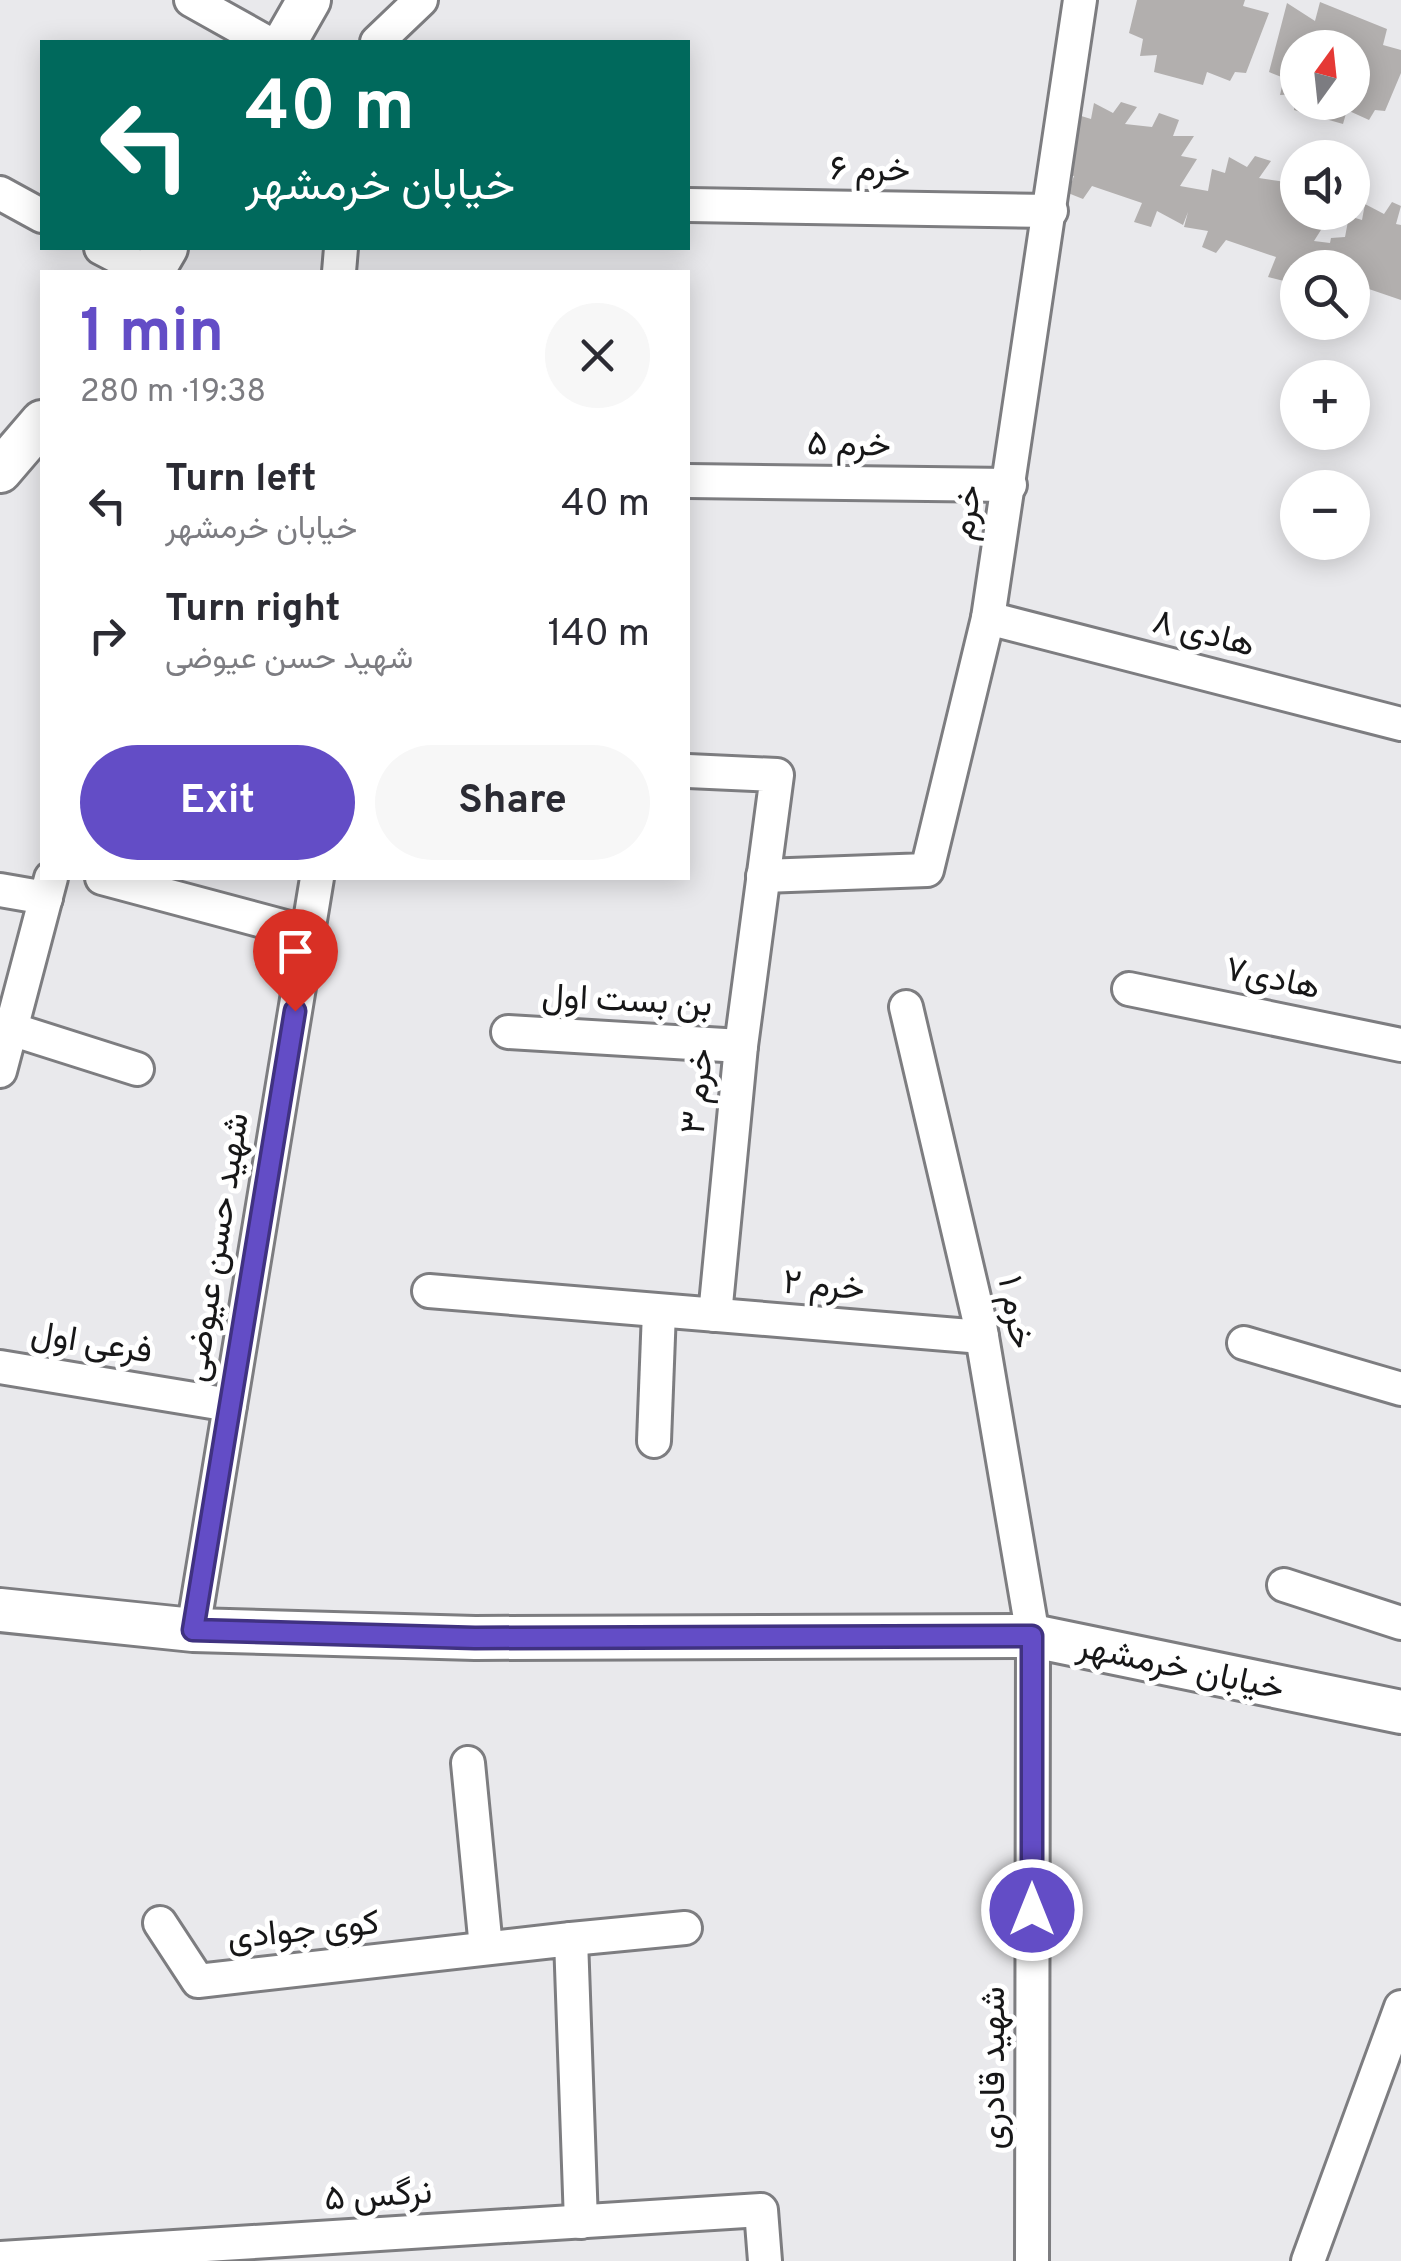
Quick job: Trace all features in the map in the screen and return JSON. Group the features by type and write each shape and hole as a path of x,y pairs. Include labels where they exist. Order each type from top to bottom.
{"street":[{"path":"191,0 292,30"},
{"path":"379,40 421,0"},
{"name":"خرم","path":"763,876 927,870 988,618 1080,0"},
{"path":"0,194 40,215"},
{"name":"خرم ۶","path":"690,205 1051,210"},
{"path":"105,250 146,270"},
{"path":"0,471 40,424"},
{"name":"خرم ۵","path":"690,481 1010,486"},
{"name":"هادی ۸","path":"988,618 1401,724"},
{"name":"خرم ۳","path":"690,771 776,775 740,1046 715,1315"},
{"path":"110,880 308,932"},
{"name":"شهید حسن عیوضی","path":"193,1630 317,880"},
{"path":"0,890 48,888 4,1049 138,1069"},
{"name":"هادی۷","path":"1129,989 1401,1044"},
{"name":"خرم ۱","path":"906,1006 982,1337 1032,1636"},
{"name":"بن بست اول","path":"508,1032 740,1046"},
{"name":"خرم ۲","path":"429,1290 982,1337"},
{"path":"654,1441 659,1311"},
{"path":"1244,1343 1401,1389"},
{"name":"فرعی اول","path":"0,1367 230,1404"},
{"path":"1284,1584 1401,1623"},
{"name":"خیابان خرمشهر","path":"0,1610 193,1630 475,1638 1032,1636 1401,1712"},
{"name":"شهید قادری","path":"1032,1636 1032,2261"},
{"path":"468,1762 486,1948"},
{"name":"کوی جوادی","path":"160,1923 198,1981 685,1928"},
{"path":"571,1939 581,2222"},
{"path":"1308,2261 1401,2007"},
{"name":"نرگس ۵","path":"0,2258 377,2248 581,2222 761,2210 765,2261"}],"building":[{"path":"1137,0 1245,0 1243,6 1269,13 1246,73 1235,72 1230,81 1207,72 1203,85 1154,72 1157,55 1140,56 1143,39 1129,33"},
{"path":"1320,2 1387,29 1383,45 1401,50 1401,73 1385,111 1375,110 1370,118 1370,30 1280,30 1280,76 1269,72 1287,3 1315,21"},
{"path":"1121,102 1137,107 1125,124 1152,127 1159,113 1179,120 1173,136 1194,136 1181,156 1197,159 1180,186 1208,191 1212,169 1225,173 1229,157 1247,167 1255,156 1271,161 1259,178 1280,181 1280,230 1321,230 1314,241 1330,243 1331,238 1345,237 1346,230 1370,230 1370,207 1384,214 1392,202 1401,206 1396,224 1401,225 1401,300 1370,289 1370,250 1280,250 1280,280 1268,277 1276,257 1226,240 1216,253 1202,247 1208,231 1184,227 1188,212 1183,225 1157,211 1151,227 1134,222 1142,203 1092,186 1083,199 1068,193 1074,176 1050,173 1078,115 1091,119 1094,103 1113,113"}],"route":[{"path":"295,1011 193,1630 475,1638 1032,1636 1032,1910"}]}
